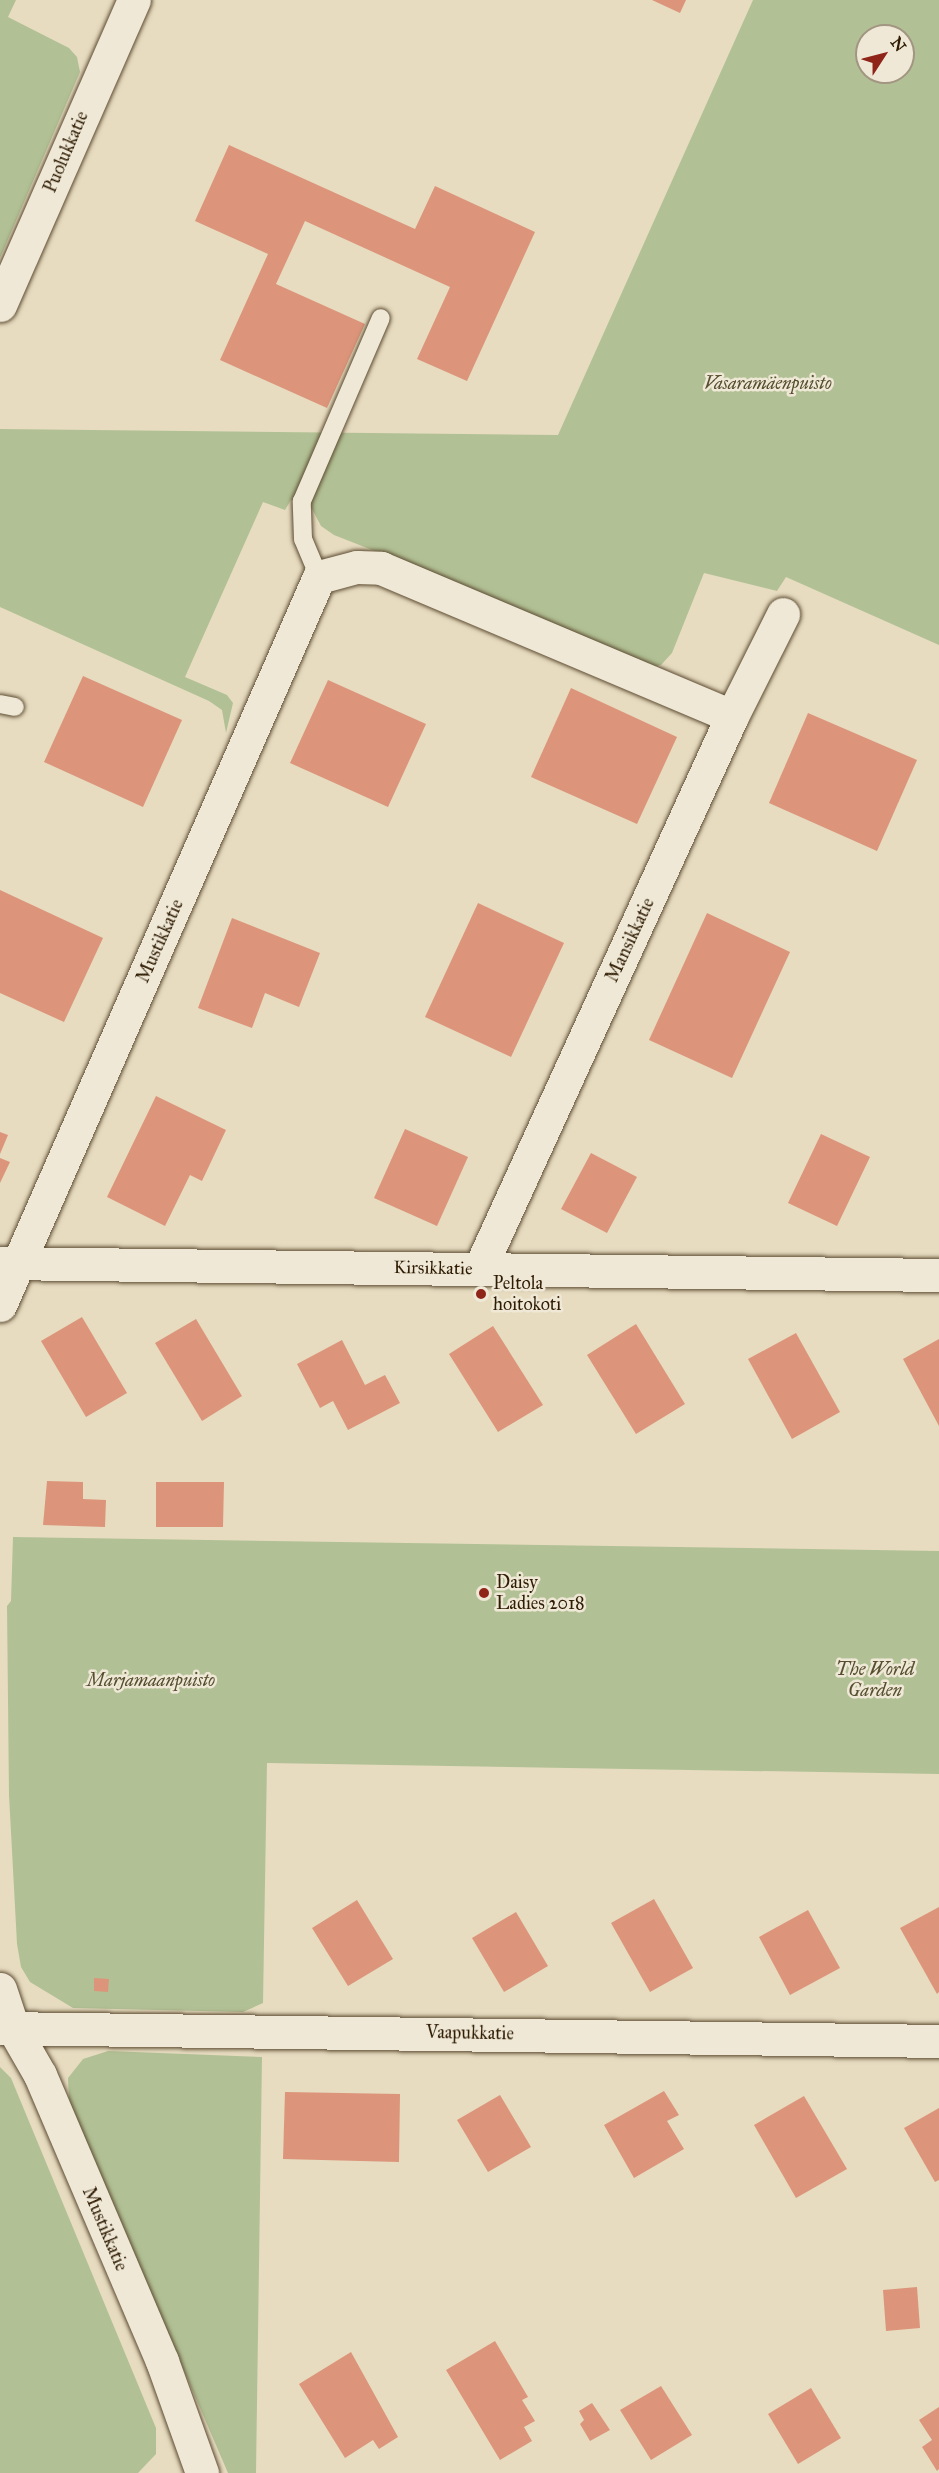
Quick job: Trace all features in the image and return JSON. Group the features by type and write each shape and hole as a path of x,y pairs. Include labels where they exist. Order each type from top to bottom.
{"street":[{"name":"Puolukkatie","path":"0,305 134,0"},
{"path":"319,577 357,567 381,568 732,716"},
{"name":"Mustikkatie","path":"0,1305 8,1263 57,1181 319,577"},
{"name":"Mansikkatie","path":"480,1268 732,716 783,615"},
{"name":"Kirsikkatie","path":"8,1263 939,1275"},
{"name":"Mustikkatie","path":"0,1989 7,2028 40,2075 157,2350 202,2473"},
{"name":"Vaapukkatie","path":"7,2028 939,2041"}],"lane":[{"path":"319,577 303,539 302,501 381,318"}],"green space":[{"path":"0,0 16,0 8,17 69,48 77,57 80,72 0,258"},
{"name":"Vasaramäenpuisto","path":"753,0 939,0 939,645 786,577 777,591 704,573 672,653 661,665 652,667 479,592 334,535 321,526 312,509 291,500 285,510 263,502 185,677 227,695 233,703 226,733 222,710 209,701 0,607 0,429 558,435"},
{"name":"Marjamaanpuisto","path":"13,1537 939,1551 939,1774 267,1763 263,2003 243,2012 73,2008 30,1982 21,1967 17,1944 9,1795 7,1606 11,1601"},
{"path":"108,2051 262,2057 256,2473 228,2473 69,2103 68,2078 83,2059"},
{"path":"0,2067 11,2078 156,2428 156,2454 138,2473 0,2473"}],"building":[{"path":"652,0 686,0 680,13"},
{"path":"229,145 415,229 435,186 535,232 467,381 417,359 450,287 305,221 276,284 365,324 327,408 220,360 268,254 195,221"},
{"path":"83,676 182,720 143,807 44,762"},
{"path":"328,680 426,724 388,807 290,763"},
{"path":"571,688 677,737 637,824 531,777"},
{"path":"808,713 917,760 877,851 769,803"},
{"path":"0,890 103,938 64,1022 0,993"},
{"path":"478,903 564,943 511,1057 425,1017"},
{"path":"707,913 790,952 732,1078 649,1040"},
{"path":"232,918 320,953 299,1007 265,993 252,1028 198,1008"},
{"path":"156,1096 226,1130 202,1181 190,1175 165,1226 107,1197"},
{"path":"405,1129 468,1157 437,1226 374,1198"},
{"path":"0,1132 8,1135 0,1154"},
{"path":"821,1134 870,1157 837,1226 788,1203"},
{"path":"591,1153 637,1177 607,1233 561,1209"},
{"path":"0,1158 10,1162 0,1183"},
{"path":"82,1317 127,1393 86,1417 41,1341"},
{"path":"196,1319 242,1396 202,1421 155,1343"},
{"path":"636,1324 685,1404 636,1434 587,1355"},
{"path":"493,1326 543,1405 498,1432 449,1354"},
{"path":"796,1333 840,1412 792,1439 748,1359"},
{"path":"939,1339 939,1426 903,1359"},
{"path":"342,1340 365,1385 385,1375 400,1403 348,1430 333,1401 320,1408 297,1364"},
{"path":"47,1481 83,1482 83,1499 106,1500 105,1527 43,1525"},
{"path":"156,1482 224,1482 223,1527 156,1527"},
{"path":"654,1899 693,1968 650,1992 611,1923"},
{"path":"357,1900 393,1959 348,1986 312,1928"},
{"path":"939,1907 939,1992 937,1994 900,1928"},
{"path":"808,1910 840,1968 790,1995 759,1937"},
{"path":"516,1912 548,1966 504,1992 472,1938"},
{"path":"94,1978 109,1979 108,1992 94,1991"},
{"path":"664,2091 679,2115 667,2121 684,2149 634,2178 604,2125"},
{"path":"285,2092 400,2094 399,2162 283,2159"},
{"path":"500,2095 531,2147 488,2172 457,2120"},
{"path":"804,2096 847,2169 796,2198 754,2125"},
{"path":"939,2108 939,2180 935,2182 904,2128"},
{"path":"917,2287 920,2328 886,2331 883,2290"},
{"path":"495,2341 528,2397 522,2400 535,2421 524,2427 532,2441 500,2460 446,2370"},
{"path":"351,2352 398,2437 379,2449 373,2440 345,2458 299,2384"},
{"path":"661,2386 692,2435 651,2460 620,2410"},
{"path":"811,2388 841,2438 798,2464 768,2414"},
{"path":"592,2403 610,2430 590,2441 580,2424 584,2420 579,2411"},
{"path":"939,2407 939,2469 937,2471 922,2447 932,2440 919,2420"}],"place":[{"name":"Peltola hoitokoti","path":"481,1294"},
{"name":"Daisy Ladies 2018","path":"484,1593"}],"park label":[{"name":"The World Garden","path":"875,1680"}]}
